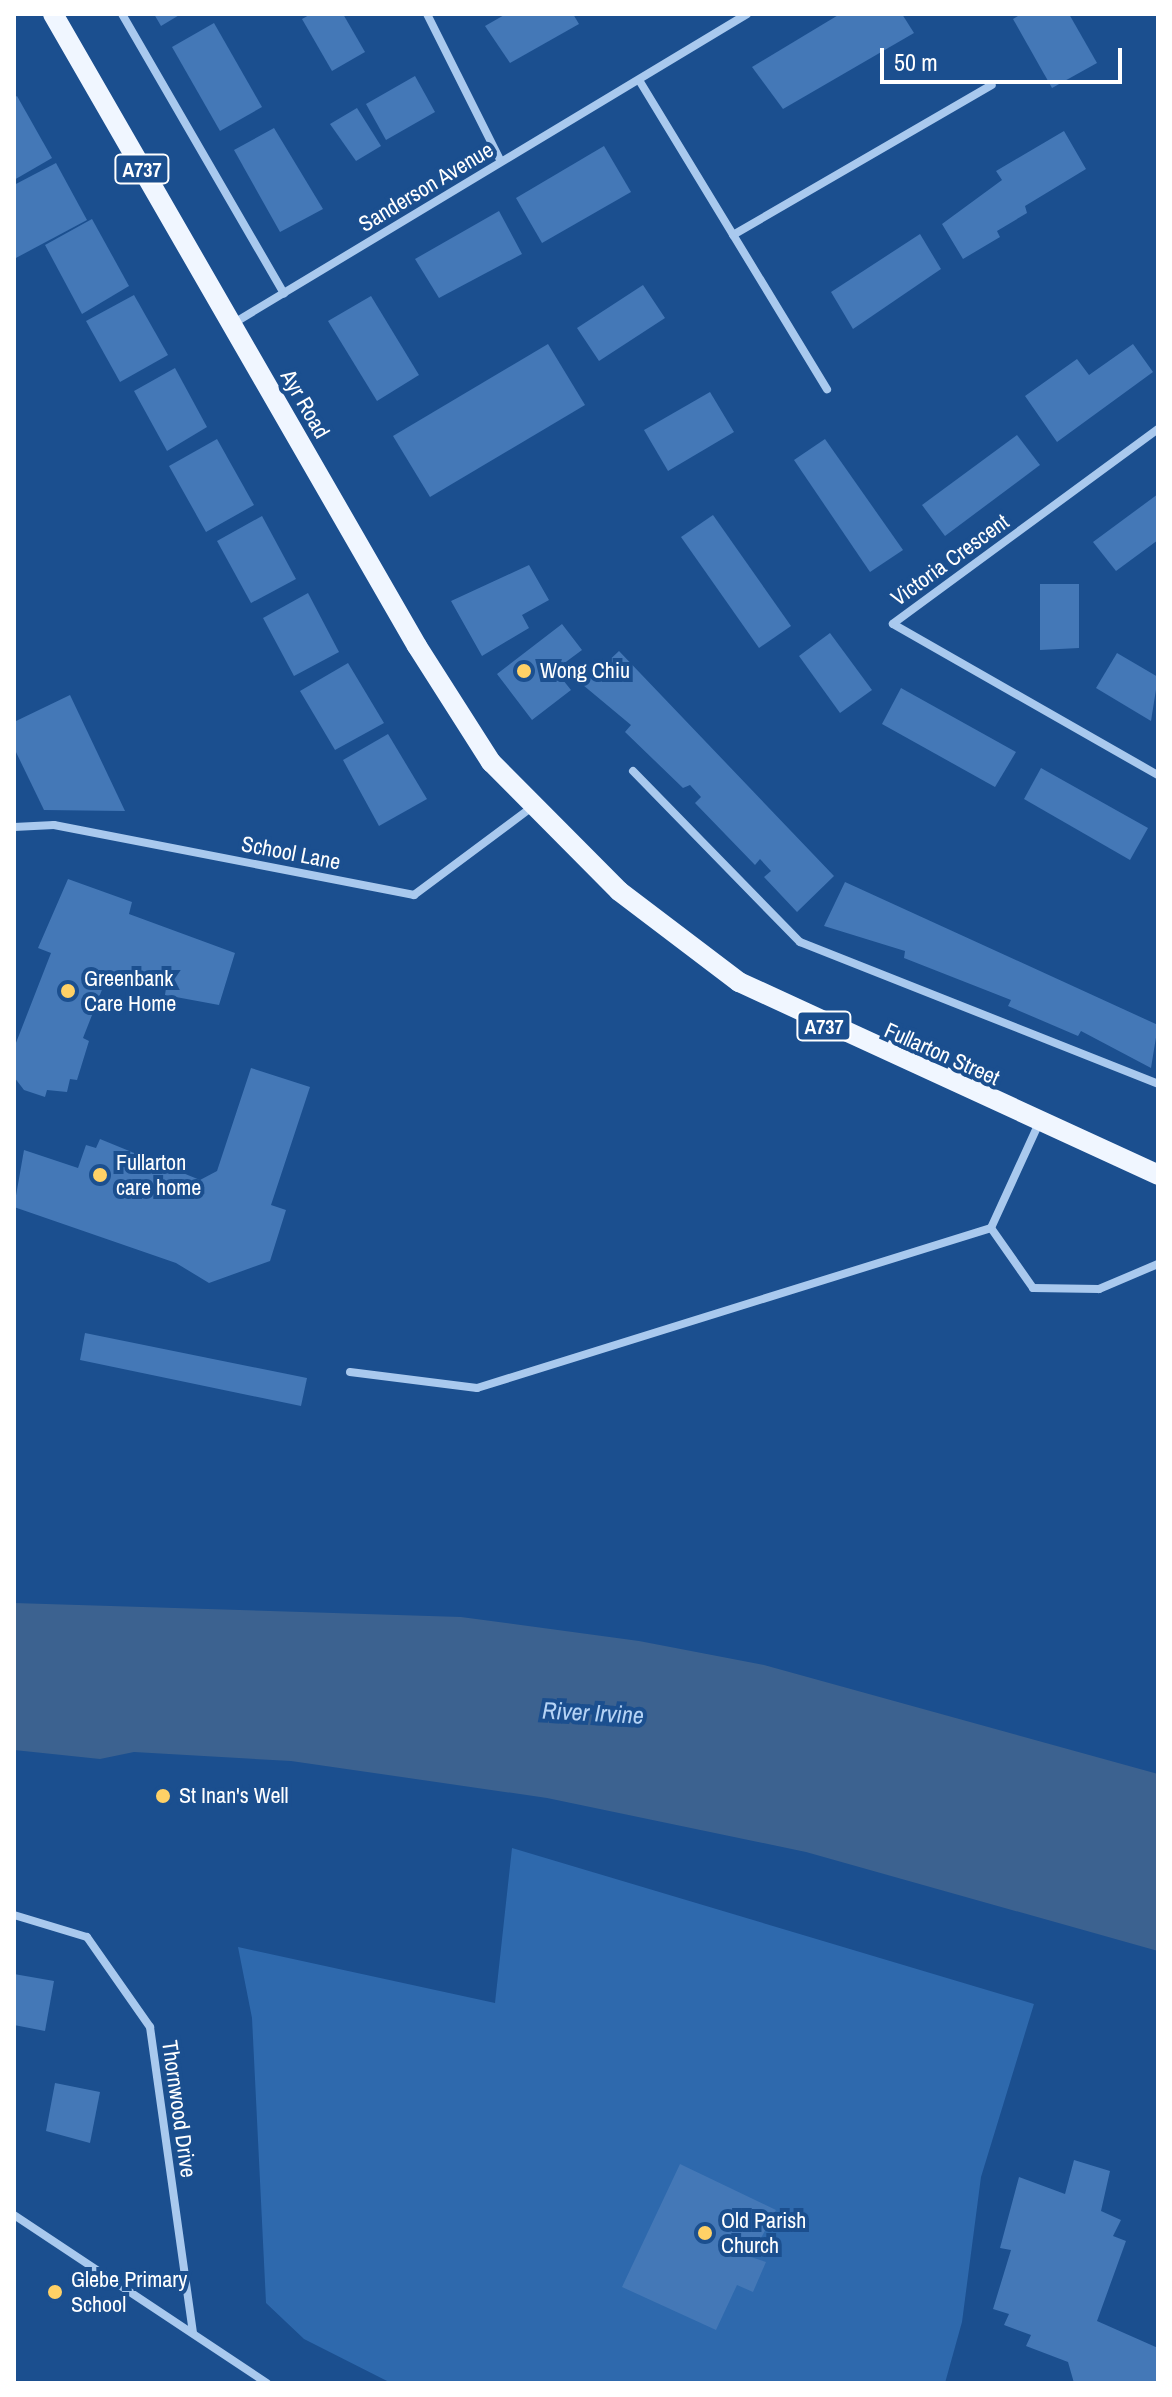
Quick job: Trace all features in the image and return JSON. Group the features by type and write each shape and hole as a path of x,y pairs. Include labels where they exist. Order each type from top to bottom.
{"main road":[{"name":"Ayr Road","path":"53,14 425,660 491,762 534,805"},
{"name":"Fullarton Street","path":"534,805 619,891 739,982 1158,1175"}],"street":[{"path":"122,14 284,293"},
{"path":"427,14 501,162"},
{"name":"Sanderson Avenue","path":"232,325 747,14"},
{"path":"639,80 827,389"},
{"path":"733,235 992,85"},
{"name":"Victoria Crescent","path":"1158,429 893,624 1158,775"},
{"path":"633,771 800,942 1158,1084"},
{"name":"School Lane","path":"14,827 54,825 414,895 534,805"},
{"path":"350,1372 477,1388 991,1228 1039,1122"},
{"path":"991,1228 1033,1288 1099,1289 1158,1264"},
{"name":"Thornwood Drive","path":"14,1915 87,1937 150,2027 193,2332"},
{"path":"14,2215 267,2383"}],"shaded area":[{"path":"512,1848 1034,2004 981,2177 962,2322 945,2383 391,2383 304,2339 266,2303 252,2018 238,1947 495,2003"}],"water":[{"name":"River Irvine","path":"14,1603 461,1617 639,1641 764,1665 1158,1774 1158,1951 806,1852 547,1798 291,1761 134,1752 100,1759 14,1750"}],"building":[{"path":"154,14 181,14 161,26"},
{"path":"311,14 343,14 365,52 332,71 302,19"},
{"path":"506,14 573,14 579,24 510,63 485,26"},
{"path":"840,14 902,14 914,33 783,109 752,67"},
{"path":"1021,14 1069,14 1097,63 1052,88 1013,19"},
{"path":"214,23 262,107 220,131 172,47"},
{"path":"415,76 435,112 386,140 366,104"},
{"path":"17,96 52,158 14,180 14,98"},
{"path":"357,108 381,146 356,161 330,124"},
{"path":"274,128 323,209 280,232 234,150"},
{"path":"1064,131 1086,169 1025,206 1027,213 997,231 1000,237 963,259 942,224 1002,180 996,171"},
{"path":"604,146 631,192 542,243 516,198"},
{"path":"56,163 87,220 14,259 14,185"},
{"path":"499,211 522,254 439,298 415,259"},
{"path":"92,219 129,286 82,314 45,245"},
{"path":"920,234 941,269 853,329 831,292"},
{"path":"643,285 665,318 599,361 577,328"},
{"path":"134,295 168,355 120,382 86,321"},
{"path":"371,296 419,375 377,401 328,321"},
{"path":"548,344 585,405 430,497 393,436"},
{"path":"1133,344 1153,372 1057,442 1025,396 1077,359 1089,375"},
{"path":"175,368 207,427 167,451 134,391"},
{"path":"710,392 734,432 668,471 644,430"},
{"path":"1017,435 1040,465 945,536 922,505"},
{"path":"217,439 254,505 206,532 169,466"},
{"path":"825,439 903,550 870,572 794,460"},
{"path":"1158,494 1158,540 1116,571 1093,542"},
{"path":"713,515 791,626 759,648 681,537"},
{"path":"262,516 296,579 251,603 217,541"},
{"path":"529,565 549,600 522,615 529,628 482,656 451,601"},
{"path":"1040,584 1079,584 1079,648 1040,650"},
{"path":"308,593 339,652 294,676 263,618"},
{"path":"562,624 582,650 555,670 571,690 532,720 497,674"},
{"path":"830,633 872,690 840,713 799,656"},
{"path":"619,651 834,876 797,912 764,877 771,871 760,859 755,865 695,803 701,797 690,785 683,788 625,732 631,725 583,685"},
{"path":"1117,653 1158,677 1151,721 1096,688"},
{"path":"348,663 384,723 335,750 300,691"},
{"path":"901,688 1016,752 995,787 882,724"},
{"path":"70,695 125,811 44,810 14,748 14,722"},
{"path":"388,734 427,799 379,826 343,760"},
{"path":"1041,768 1148,828 1130,860 1024,799"},
{"name":"Greenbank Care Home","path":"68,879 132,902 129,914 235,953 219,1005 165,995 166,988 122,973 105,982 83,1038 89,1041 77,1080 70,1079 67,1092 47,1090 45,1097 24,1090 14,1077 14,1048 51,953 38,948"},
{"path":"845,882 1158,1025 1151,1068 1081,1031 1078,1036 1008,1006 1011,1000 904,958 905,951 824,926"},
{"name":"Fullarton care home","path":"251,1068 310,1087 271,1205 286,1210 270,1261 209,1283 176,1263 14,1207 24,1150 78,1168 86,1145 96,1148 100,1139 200,1180 217,1171"},
{"path":"85,1333 307,1378 301,1406 80,1360"},
{"path":"14,1974 54,1981 45,2031 14,2025"},
{"path":"55,2083 100,2092 90,2143 46,2131"},
{"path":"1074,2160 1110,2171 1101,2211 1121,2220 1113,2236 1126,2241 1097,2321 1158,2348 1158,2383 1074,2383 1068,2362 1026,2346 1031,2335 1004,2325 1009,2314 993,2309 1011,2250 1000,2248 1019,2177 1065,2194"},
{"name":"Old Parish Church","path":"680,2164 776,2210 751,2257 766,2262 753,2292 737,2285 716,2330 622,2287"}],"place":[{"name":"Wong Chiu","path":"524,671"},
{"name":"Greenbank Care Home","path":"68,991"},
{"name":"Fullarton care home","path":"100,1175"},
{"name":"St Inan's Well","path":"163,1796"},
{"name":"Old Parish Church","path":"705,2233"},
{"name":"Glebe Primary School","path":"55,2292"}]}
